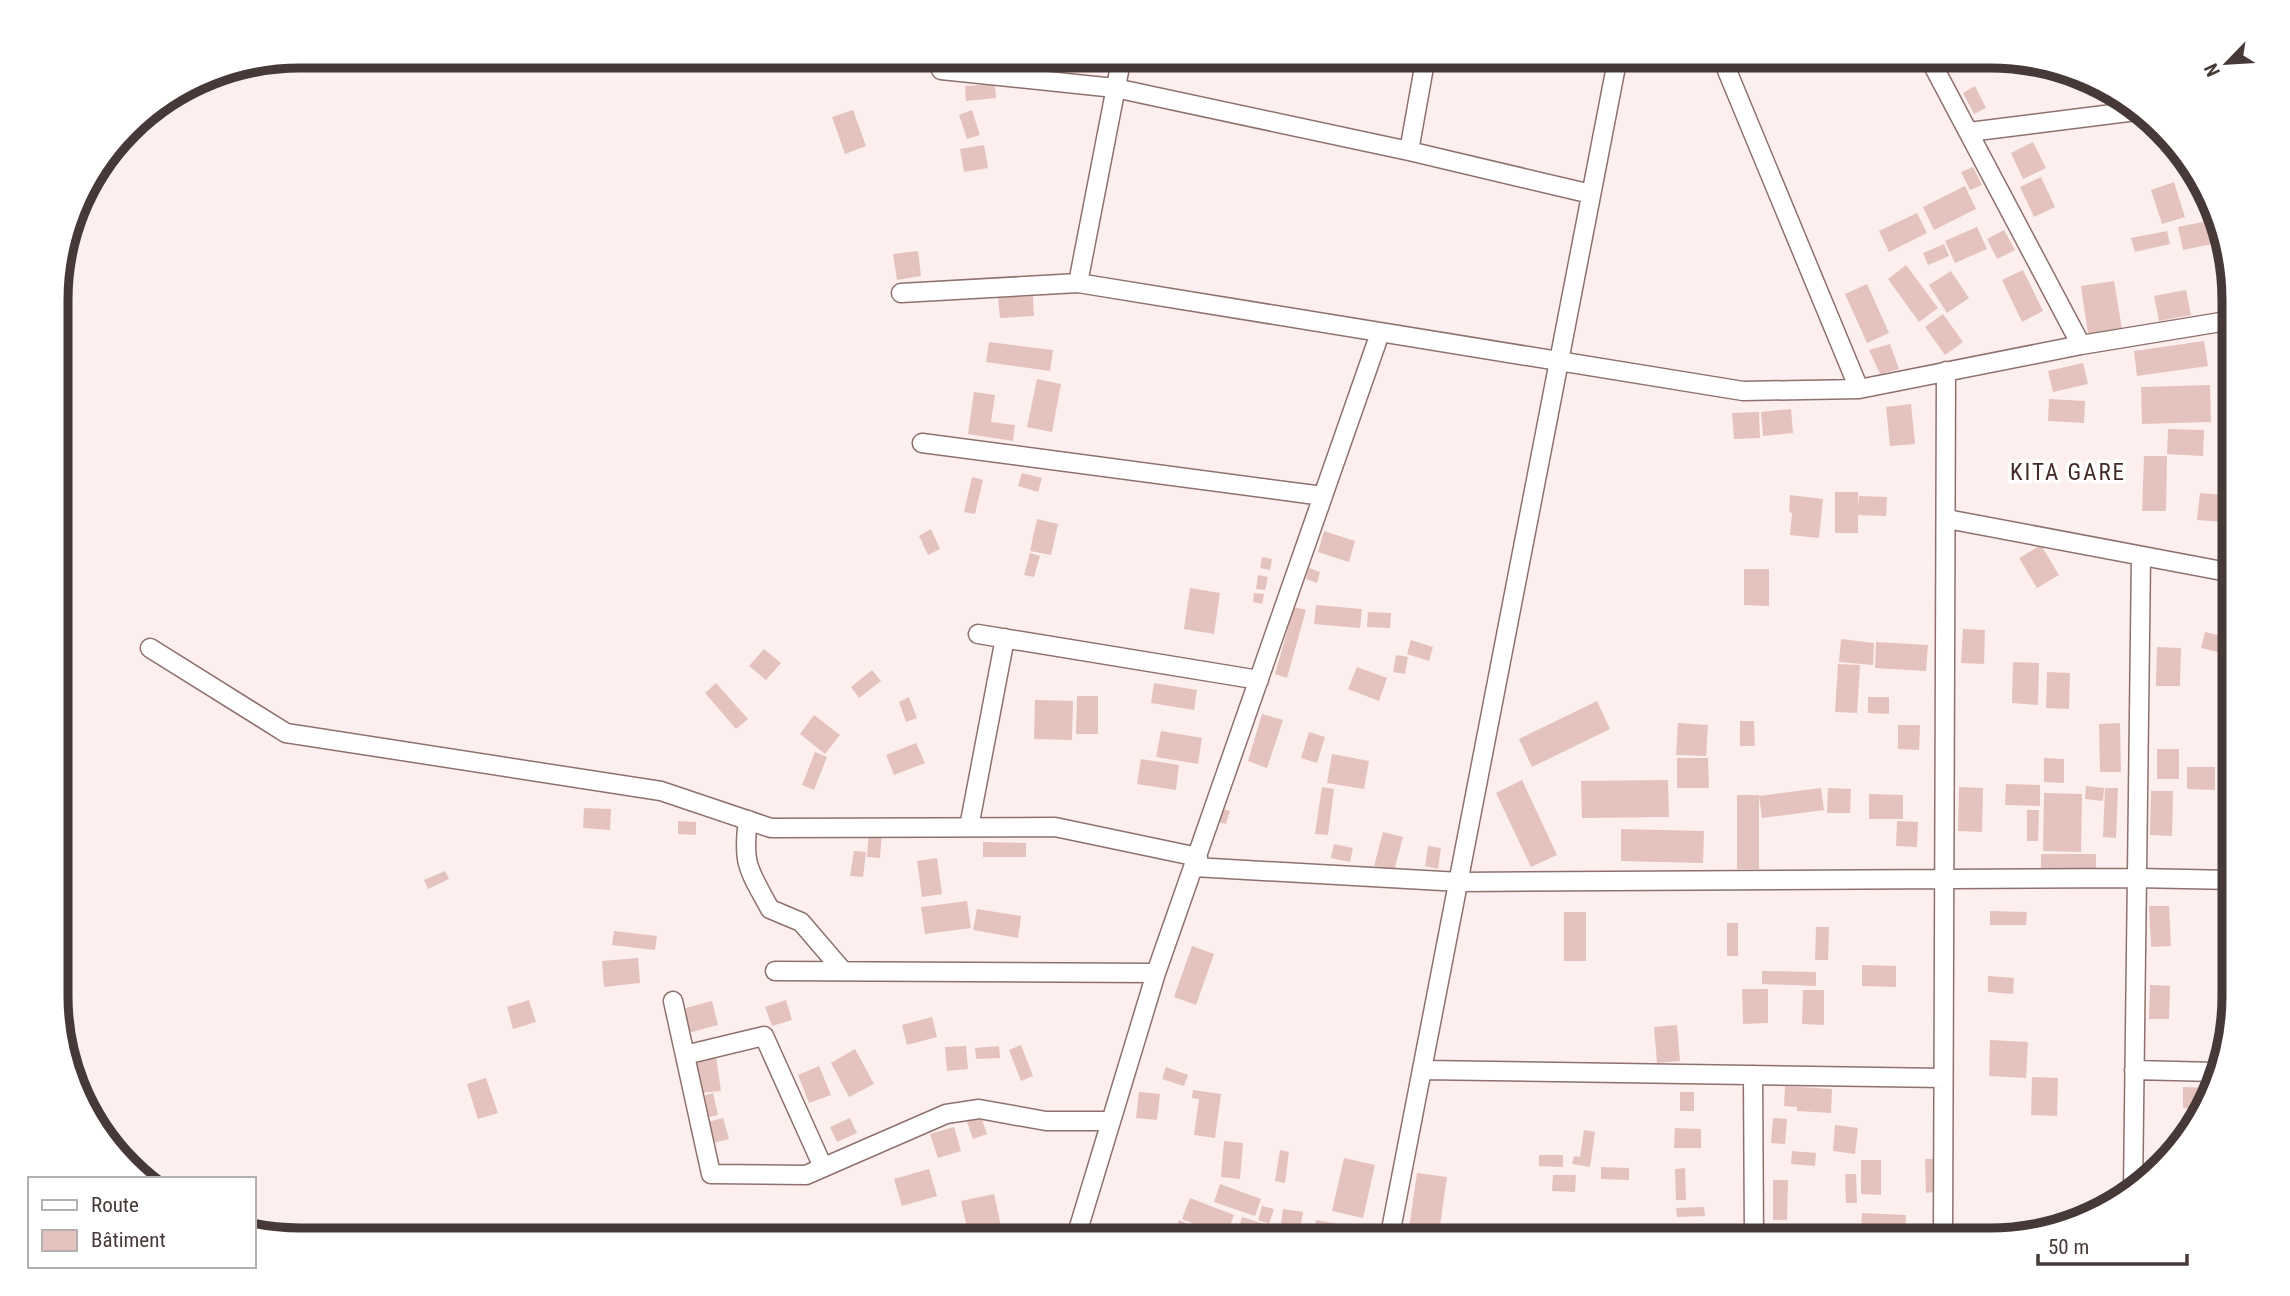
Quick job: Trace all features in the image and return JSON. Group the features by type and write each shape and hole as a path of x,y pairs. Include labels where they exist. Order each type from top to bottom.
{"street":[{"path":"1078,282 1119,68"},
{"path":"1409,151 1424,68"},
{"path":"1392,1227 1616,68"},
{"path":"1726,68 1859,389"},
{"path":"1934,68 2081,345"},
{"path":"941,71 1115,88 1409,151 1591,194"},
{"path":"1969,132 2126,112"},
{"path":"901,293 1078,282 1559,363 1743,391 1859,389 2081,345 2221,322"},
{"path":"1079,1228 1157,973 1380,332"},
{"path":"1943,1227 1947,372"},
{"path":"922,443 1323,496"},
{"path":"1947,519 2221,571"},
{"path":"2133,1178 2141,556"},
{"path":"978,634 1259,680"},
{"path":"969,827 1005,638"},
{"path":"150,648 286,733 661,791 771,828 1055,827 1196,862 1460,882 2221,880"},
{"path":"748,820 744,850 749,871 770,909 801,922 843,971"},
{"path":"775,971 1157,973"},
{"path":"673,1001 711,1174 806,1175 946,1114 979,1109 1045,1121 1111,1121"},
{"path":"685,1055 764,1036 823,1167"},
{"path":"1423,1070 1943,1078"},
{"path":"2134,1070 2208,1072"},
{"path":"1753,1075 1754,1227"}],"building":[{"path":"995,84 996,98 966,101 965,86"},
{"path":"1975,86 1986,108 1974,114 1963,93"},
{"path":"853,110 866,146 845,154 832,117"},
{"path":"972,110 980,135 967,139 959,115"},
{"path":"2033,142 2046,168 2023,179 2011,153"},
{"path":"984,145 988,168 964,172 960,149"},
{"path":"1973,167 1982,185 1970,190 1961,172"},
{"path":"2041,177 2055,207 2034,217 2020,187"},
{"path":"2174,182 2185,217 2162,224 2151,190"},
{"path":"1965,186 1976,209 1934,230 1923,207"},
{"path":"1917,213 1927,233 1889,252 1879,231"},
{"path":"2207,221 2214,244 2183,250 2178,227"},
{"path":"1977,227 1987,249 1955,263 1945,241"},
{"path":"2004,230 2015,250 1997,259 1987,239"},
{"path":"2167,231 2170,244 2135,252 2131,238"},
{"path":"1944,244 1949,256 1928,265 1923,253"},
{"path":"918,251 921,276 897,280 893,254"},
{"path":"1906,265 1938,308 1919,322 1888,279"},
{"path":"2023,270 2043,311 2022,322 2002,280"},
{"path":"1951,271 1969,298 1947,313 1929,285"},
{"path":"2114,281 2122,329 2088,334 2081,286"},
{"path":"1867,284 1889,333 1867,343 1845,294"},
{"path":"2186,290 2191,315 2159,321 2154,296"},
{"path":"1033,296 1034,316 1000,318 998,298"},
{"path":"1943,314 1963,342 1945,355 1925,327"},
{"path":"2204,341 2208,366 2137,376 2134,351"},
{"path":"989,342 1053,350 1050,371 986,362"},
{"path":"1890,344 1899,369 1880,374 1869,350"},
{"path":"2083,363 2088,384 2053,392 2048,371"},
{"path":"1037,379 1061,384 1052,432 1027,427"},
{"path":"2210,385 2211,422 2142,424 2141,387"},
{"path":"974,392 995,395 991,422 1015,425 1013,441 968,434"},
{"path":"2049,399 2085,401 2084,423 2048,421"},
{"path":"1911,404 1915,444 1890,446 1886,407"},
{"path":"1791,409 1793,433 1763,436 1761,412"},
{"path":"1759,412 1760,438 1734,439 1732,413"},
{"path":"2168,429 2204,430 2203,456 2167,454"},
{"path":"2144,456 2167,456 2166,511 2142,511"},
{"path":"1022,473 1042,478 1038,492 1018,486"},
{"path":"972,477 983,480 975,514 964,512"},
{"path":"1835,492 1858,492 1858,507 1859,496 1887,497 1886,516 1858,515 1858,533 1835,533"},
{"path":"2200,493 2221,495 2221,522 2197,520"},
{"path":"1790,495 1823,499 1819,538 1790,535"},
{"path":"1037,519 1058,524 1051,555 1030,551"},
{"path":"931,529 940,549 928,555 919,536"},
{"path":"1324,531 1355,541 1349,562 1318,552"},
{"path":"2041,545 2059,575 2037,588 2019,558"},
{"path":"1030,553 1040,556 1034,577 1024,575"},
{"path":"1262,557 1272,559 1270,570 1260,568"},
{"path":"1309,568 1320,572 1317,583 1306,579"},
{"path":"1744,569 1769,569 1769,606 1744,605"},
{"path":"1258,575 1268,577 1265,590 1256,589"},
{"path":"1190,588 1220,593 1214,634 1184,629"},
{"path":"1254,593 1264,594 1262,604 1253,602"},
{"path":"1316,605 1362,609 1360,628 1314,624"},
{"path":"1294,607 1306,610 1287,678 1275,674"},
{"path":"1368,612 1391,613 1390,628 1367,627"},
{"path":"1963,629 1985,630 1984,664 1961,663"},
{"path":"2205,632 2221,636 2221,653 2201,648"},
{"path":"1841,639 1874,643 1873,665 1839,662"},
{"path":"1411,640 1433,647 1429,661 1407,654"},
{"path":"1876,642 1928,645 1926,671 1875,668"},
{"path":"2157,647 2181,648 2180,686 2156,686"},
{"path":"764,649 781,663 766,680 749,666"},
{"path":"1396,655 1408,657 1405,674 1393,672"},
{"path":"2013,662 2039,663 2038,705 2012,703"},
{"path":"1838,664 1860,665 1857,713 1835,712"},
{"path":"1357,667 1387,678 1379,701 1348,689"},
{"path":"872,670 881,681 859,698 851,687"},
{"path":"2047,672 2070,673 2069,709 2046,708"},
{"path":"716,683 748,719 736,729 705,693"},
{"path":"1154,683 1197,690 1194,710 1151,703"},
{"path":"1077,696 1098,696 1098,734 1076,734"},
{"path":"909,697 917,718 906,722 899,702"},
{"path":"1868,697 1889,697 1889,714 1868,713"},
{"path":"1035,700 1073,701 1072,740 1034,739"},
{"path":"1597,701 1610,729 1532,767 1519,739"},
{"path":"1262,714 1283,720 1267,768 1248,761"},
{"path":"814,715 840,735 825,754 800,734"},
{"path":"1740,721 1754,721 1755,746 1740,746"},
{"path":"1678,723 1708,725 1706,756 1676,755"},
{"path":"2120,723 2121,772 2100,772 2099,724"},
{"path":"1898,725 1920,725 1919,750 1898,749"},
{"path":"1161,731 1202,738 1198,764 1156,757"},
{"path":"1309,732 1325,737 1317,763 1301,758"},
{"path":"916,743 925,763 894,775 886,755"},
{"path":"2157,749 2179,749 2179,779 2157,779"},
{"path":"815,752 827,757 814,790 802,785"},
{"path":"1332,754 1369,761 1364,789 1327,783"},
{"path":"1677,758 1708,758 1709,788 1677,788"},
{"path":"2044,758 2064,759 2064,783 2044,782"},
{"path":"1141,759 1179,765 1176,790 1137,784"},
{"path":"2187,767 2215,767 2215,790 2187,789"},
{"path":"1522,780 1557,855 1531,867 1496,793"},
{"path":"1668,780 1669,817 1582,818 1581,781"},
{"path":"2006,784 2040,785 2040,806 2005,805"},
{"path":"2086,786 2104,788 2103,801 2085,799"},
{"path":"1322,787 1334,789 1328,835 1315,834"},
{"path":"1959,787 1983,788 1982,832 1958,831"},
{"path":"1821,788 1824,810 1762,818 1759,796"},
{"path":"1828,788 1851,789 1850,813 1827,813"},
{"path":"2105,788 2118,788 2116,838 2103,837"},
{"path":"2151,791 2173,791 2172,836 2150,835"},
{"path":"2044,793 2082,794 2081,852 2043,851"},
{"path":"1869,794 1903,795 1903,819 1869,819"},
{"path":"1737,795 1759,795 1759,869 1737,869"},
{"path":"584,808 611,809 610,830 583,828"},
{"path":"1223,809 1230,811 1226,824 1219,822"},
{"path":"2027,810 2039,810 2038,841 2027,841"},
{"path":"678,821 696,822 696,835 678,834"},
{"path":"1897,821 1918,822 1917,847 1896,846"},
{"path":"1621,829 1704,831 1703,863 1621,861"},
{"path":"869,832 882,833 880,858 867,857"},
{"path":"1383,832 1403,837 1394,871 1374,866"},
{"path":"983,842 1026,843 1026,857 983,857"},
{"path":"1334,844 1353,848 1350,862 1331,858"},
{"path":"1428,846 1441,848 1438,869 1425,866"},
{"path":"854,851 866,852 863,877 850,876"},
{"path":"2041,854 2096,854 2096,871 2041,871"},
{"path":"937,858 942,894 922,897 917,861"},
{"path":"445,871 449,879 428,889 424,880"},
{"path":"967,901 971,928 925,934 921,907"},
{"path":"2149,906 2169,906 2171,946 2151,947"},
{"path":"977,909 1021,916 1018,938 973,930"},
{"path":"1990,911 2027,912 2026,925 1990,925"},
{"path":"1564,912 1586,912 1586,961 1564,961"},
{"path":"1727,923 1738,923 1738,956 1727,956"},
{"path":"1816,927 1829,927 1828,960 1815,960"},
{"path":"614,931 657,936 655,950 612,945"},
{"path":"1192,946 1214,954 1196,1005 1174,997"},
{"path":"638,958 640,983 604,987 602,961"},
{"path":"1862,965 1896,966 1896,987 1862,986"},
{"path":"1762,971 1816,972 1816,986 1762,984"},
{"path":"1988,976 2014,978 2013,994 1988,992"},
{"path":"2150,985 2170,986 2169,1019 2149,1019"},
{"path":"1742,989 1768,989 1768,1023 1743,1024"},
{"path":"1803,990 1824,990 1824,1025 1802,1024"},
{"path":"529,1000 536,1022 513,1029 507,1007"},
{"path":"786,1000 792,1020 772,1026 765,1007"},
{"path":"712,1001 718,1025 688,1033 682,1009"},
{"path":"932,1017 937,1037 907,1045 902,1025"},
{"path":"1677,1025 1680,1061 1657,1063 1654,1027"},
{"path":"1990,1040 2028,1042 2026,1078 1989,1076"},
{"path":"1021,1045 1033,1076 1021,1081 1009,1050"},
{"path":"966,1046 968,1069 947,1071 945,1047"},
{"path":"999,1046 1000,1058 976,1059 975,1048"},
{"path":"855,1049 874,1084 849,1097 831,1063"},
{"path":"716,1056 721,1091 699,1093 695,1058"},
{"path":"819,1066 831,1095 809,1103 798,1075"},
{"path":"1166,1067 1188,1075 1184,1086 1162,1079"},
{"path":"2032,1077 2058,1078 2057,1116 2031,1115"},
{"path":"486,1078 498,1113 478,1119 467,1084"},
{"path":"1785,1086 1832,1089 1831,1113 1797,1111 1797,1107 1784,1106"},
{"path":"2183,1087 2203,1088 2193,1108 2183,1108"},
{"path":"1193,1090 1221,1094 1215,1138 1194,1135 1199,1099 1192,1098"},
{"path":"1139,1092 1160,1094 1157,1120 1136,1118"},
{"path":"1680,1092 1694,1092 1694,1111 1680,1111"},
{"path":"713,1093 718,1115 706,1118 700,1097"},
{"path":"979,1111 987,1134 973,1139 965,1116"},
{"path":"723,1118 729,1139 710,1144 704,1123"},
{"path":"850,1118 857,1133 837,1142 830,1127"},
{"path":"1773,1118 1787,1119 1785,1144 1771,1143"},
{"path":"1835,1125 1858,1128 1855,1154 1833,1151"},
{"path":"954,1127 961,1151 938,1158 930,1134"},
{"path":"1675,1128 1701,1129 1701,1148 1674,1148"},
{"path":"1584,1130 1595,1132 1590,1167 1572,1164 1574,1156 1580,1157"},
{"path":"1224,1141 1243,1143 1240,1179 1221,1177"},
{"path":"1280,1150 1289,1152 1285,1183 1275,1181"},
{"path":"1792,1151 1816,1153 1815,1166 1791,1164"},
{"path":"1539,1155 1563,1155 1563,1167 1539,1166"},
{"path":"1344,1158 1375,1165 1363,1218 1332,1211"},
{"path":"1925,1159 1933,1159 1934,1192 1926,1193"},
{"path":"1861,1160 1881,1160 1881,1195 1861,1194"},
{"path":"1601,1167 1629,1168 1629,1180 1601,1179"},
{"path":"1685,1168 1686,1200 1676,1200 1675,1169"},
{"path":"929,1169 937,1196 902,1206 894,1179"},
{"path":"1417,1173 1447,1177 1440,1227 1409,1227"},
{"path":"1845,1174 1856,1174 1857,1203 1846,1203"},
{"path":"1553,1175 1576,1175 1575,1192 1552,1191"},
{"path":"1773,1180 1788,1180 1787,1220 1773,1220"},
{"path":"1220,1184 1261,1199 1255,1216 1214,1202"},
{"path":"994,1194 1001,1228 967,1228 961,1201"},
{"path":"1190,1198 1234,1215 1230,1227 1196,1227 1197,1225 1182,1219"},
{"path":"1262,1206 1274,1209 1269,1224 1258,1220"},
{"path":"1704,1207 1705,1216 1677,1217 1676,1208"},
{"path":"1283,1209 1303,1212 1300,1227 1281,1227"},
{"path":"1862,1213 1906,1215 1905,1227 1861,1227"},
{"path":"1242,1217 1274,1227 1274,1227 1239,1227"},
{"path":"1179,1220 1195,1227 1195,1227 1176,1227"},
{"path":"1316,1220 1339,1224 1338,1227 1315,1227"}],"district":[{"name":"KITA GARE","path":"2068,472"}]}
